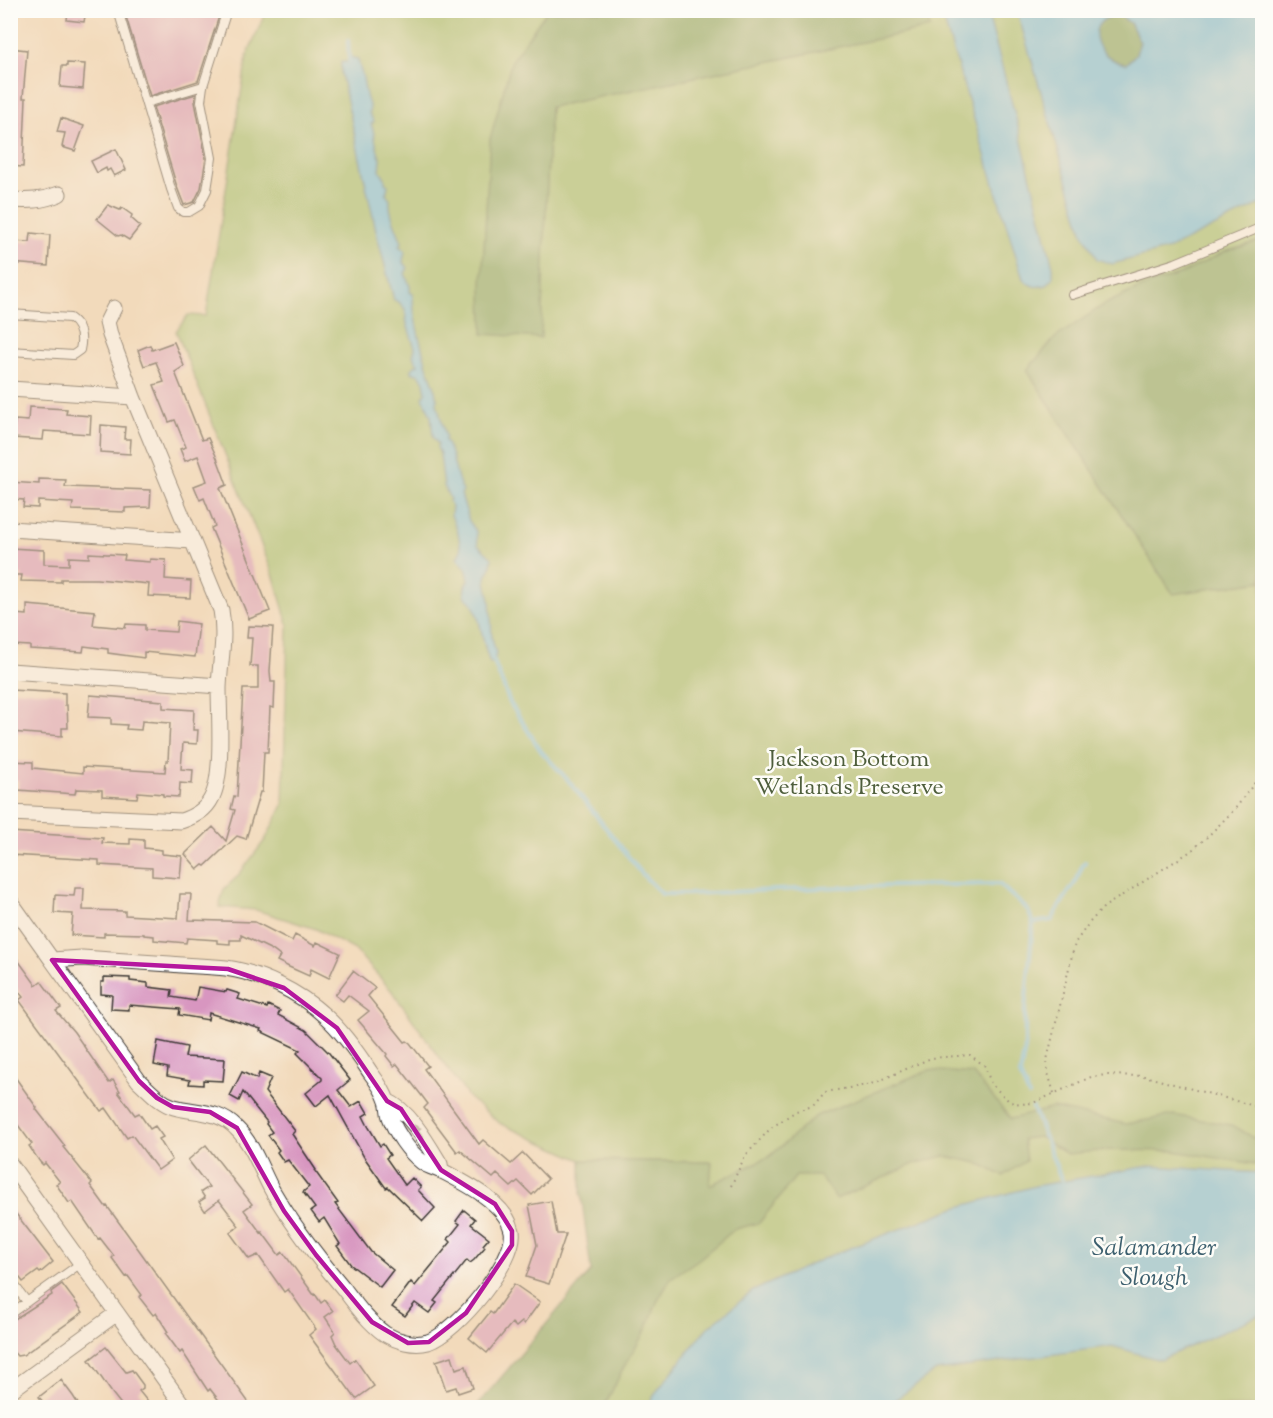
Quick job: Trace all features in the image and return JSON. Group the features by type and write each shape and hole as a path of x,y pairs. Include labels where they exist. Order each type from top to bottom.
{"street":[{"path":"10,200 31,201 47,199 59,194"},
{"path":"10,813 181,821 193,817 210,801 214,792 219,756 219,686 225,631 221,610 133,397 110,335 107,322 114,308"},
{"path":"10,389 133,397"},
{"path":"10,529 193,541"},
{"path":"10,671 219,686"},
{"path":"10,901 52,960 139,1081 157,1098 173,1107 210,1112 237,1128 250,1147 284,1211 316,1255 372,1322 385,1334 408,1343 429,1342 445,1332 466,1313 504,1262 512,1245 512,1231 506,1216 495,1204 441,1170 423,1163 409,1149 389,1115 387,1101 357,1052 323,1015 302,999 256,976 228,969 81,957 52,960"},
{"path":"10,1164 185,1407"},
{"path":"10,1391 117,1314"},
{"path":"10,1398 17,1407"}],"lane":[{"path":"118,10 178,208 183,212 189,212 203,201 211,172 210,142 201,101 203,86 227,10"},
{"path":"146,103 203,86"},
{"path":"1072,295 1174,263 1263,227"},
{"path":"10,314 70,318 76,322 81,332 82,342 81,350 73,355 10,351"},
{"path":"10,1314 81,1263"},
{"path":"10,1279 27,1302"}],"path":[{"path":"1054,1093 1047,1060 1075,943 1104,907 1206,838 1235,809 1263,773"},
{"path":"731,1186 745,1156 771,1128 796,1111 813,1106 825,1092 872,1084 932,1058 970,1054 985,1066 991,1084 1010,1102 1021,1104 1034,1102 1091,1077 1106,1075 1144,1077 1263,1108"}],"highlighted area":[{"path":"52,960 228,969 284,988 337,1028 387,1101 401,1109 441,1170 495,1204 512,1231 512,1245 466,1313 429,1342 408,1343 372,1322 316,1255 284,1211 237,1128 210,1112 173,1107 157,1098 139,1081"}],"green space":[{"path":"925,10 930,28 550,107 541,338 483,334 482,284 490,139 512,60 547,11"},
{"name":"Jackson Bottom Wetlands Preserve","path":"266,11 547,11 512,60 540,338 550,107 930,28 925,11 1262,11 1262,1407 537,1407 711,1162 581,1160 501,1124 469,1098 391,990 355,950 316,929 256,910 219,907 224,889 237,877 265,840 283,805 288,625 274,577 176,331 188,315 206,316 247,56"},
{"path":"1119,15 1131,24 1140,42 1136,54 1126,64 1106,55 1096,40 1095,31 1099,24 1107,18"},
{"path":"1262,240 1262,581 1173,594 1027,370 1055,338 1105,304 1142,287 1181,274 1224,252"},
{"path":"929,1070 973,1074 1011,1119 1053,1108 1126,1124 1173,1115 1231,1125 1262,1142 1262,1165 1174,1151 1111,1150 1067,1154 1039,1137 1023,1139 1026,1161 1003,1176 978,1163 944,1156 914,1164 836,1199 820,1176 796,1176 759,1223 735,1229 699,1259 671,1278 604,1407 476,1407 591,1271 581,1193 581,1160 712,1162 710,1185 770,1156 816,1116"}],"water":[{"path":"941,11 987,11 1053,267 1053,278 1047,285 1034,286 1023,279"},
{"path":"1017,11 1262,11 1262,203 1169,249 1112,264 1097,259 1083,234","holes":["1120,15 1131,24 1140,42 1136,54 1126,64 1106,55 1096,39 1096,31 1100,23"]},
{"path":"350,57 358,59 370,107 369,113 374,122 371,124 381,159 380,170 388,185 386,194 390,200 392,216 402,243 399,246 405,251 403,261 408,268 405,273 410,292 413,294 417,326 423,353 435,387 445,440 463,491 461,494 469,521 476,531 478,545 492,558 486,582 490,600 492,638 496,653 494,662 490,663 475,610 465,595 466,583 469,579 466,568 457,558 461,550 458,532 451,515 450,499 444,486 440,454 438,444 433,437 431,416 423,397 426,393 424,382 420,375 411,372 411,369 418,364 413,356 415,348 405,309 394,300 378,239 341,74 341,62 347,62"},
{"name":"Salamander Slough","path":"1149,1166 1262,1173 1262,1314 1160,1360 1112,1346 936,1371 885,1407 647,1407 707,1328 753,1291 829,1256 955,1208 1035,1186"}],"building":[{"path":"68,10 86,10 84,22 67,20"},
{"path":"124,10 221,10 198,81 150,96"},
{"path":"10,48 27,50 23,98 26,98 23,167 10,166"},
{"path":"67,63 85,64 83,89 60,87 62,66 67,66"},
{"path":"196,94 195,102 206,158 201,188 194,202 184,205 153,107"},
{"path":"61,118 84,126 75,151 62,147 65,133 57,132"},
{"path":"116,149 126,170 114,176 110,169 107,171 106,168 97,173 91,161"},
{"path":"108,205 120,210 122,208 132,215 131,218 140,226 129,240 121,235 118,236 97,219"},
{"path":"31,233 50,235 48,266 10,263 10,241 30,242"},
{"path":"174,342 184,366 175,372 202,440 208,438 217,458 227,485 220,488 270,611 249,619 211,528 215,526 204,498 200,500 194,486 207,481 198,456 185,461 180,449 186,447 175,420 169,422 154,385 164,382 156,362 144,366 138,350 150,345 152,350"},
{"path":"29,407 67,409 66,414 91,416 90,434 44,431 43,440 13,438 15,420 28,421"},
{"path":"101,425 125,427 124,439 131,439 130,454 100,452"},
{"path":"39,479 66,480 65,487 151,490 150,507 125,508 125,512 72,510 73,503 38,501 38,508 23,507 24,500 10,499 10,482 39,484"},
{"path":"10,548 44,550 44,564 69,565 69,557 89,558 89,553 125,555 124,560 150,562 150,559 166,560 165,579 191,581 190,598 148,596 149,584 97,579 61,579 61,582 21,581 22,575 10,575"},
{"path":"27,605 95,611 93,625 125,628 126,624 145,625 145,630 176,632 177,621 199,624 195,657 144,652 144,658 108,653 108,649 84,646 83,652 30,649 30,646 12,645 14,614 27,615"},
{"path":"248,626 273,627 270,671 271,682 275,682 274,708 270,707 268,752 264,752 262,792 260,792 246,839 237,836 205,866 198,869 185,854 213,827 226,841 235,810 231,809 234,796 237,797 243,689 258,689 258,666 250,666 252,638 247,638"},
{"path":"10,690 65,693 68,728 62,728 62,736 11,732 13,705 10,705"},
{"path":"90,695 163,701 163,708 194,710 193,730 198,730 197,744 183,743 181,769 193,770 192,784 180,783 179,797 138,792 137,798 102,796 102,790 76,789 75,794 18,790 18,780 10,780 10,761 33,762 33,768 83,773 83,767 165,772 166,761 168,761 170,723 142,721 141,730 126,729 127,725 111,724 111,718 88,717"},
{"path":"10,832 103,838 102,843 130,844 130,839 144,840 144,848 162,850 162,854 182,856 180,878 152,876 152,868 99,865 99,860 10,855"},
{"path":"75,888 84,888 83,910 125,911 125,915 178,918 180,894 191,894 189,920 255,922 292,941 295,935 315,946 317,942 340,953 329,978 311,969 309,976 289,967 277,961 280,956 272,950 241,935 241,940 230,940 230,944 217,943 217,940 187,938 186,943 154,940 154,936 144,934 104,933 104,937 71,935 73,914 54,913 55,895 74,896"},
{"path":"10,949 36,985 41,981 61,1008 56,1011 74,1032 109,1083 113,1080 120,1091 118,1092 135,1115 139,1113 150,1129 155,1126 163,1137 159,1139 172,1160 158,1170 132,1135 127,1138 106,1108 101,1111 19,1000 23,997 10,980"},
{"path":"353,971 375,988 368,996 405,1042 410,1043 428,1066 424,1069 479,1144 483,1140 511,1164 523,1153 548,1179 532,1195 518,1181 511,1187 497,1174 493,1178 460,1150 457,1152 424,1108 428,1104 422,1096 397,1064 394,1066 386,1056 387,1054 358,1020 369,1011 348,995 343,1001 335,995"},
{"path":"104,977 130,978 130,981 148,983 148,987 172,990 171,997 195,1001 198,987 226,992 227,990 240,994 238,999 267,1008 268,1005 280,1011 278,1015 306,1030 329,1053 350,1080 338,1090 351,1107 361,1101 368,1113 363,1116 368,1126 380,1146 383,1144 390,1155 386,1158 405,1185 412,1178 421,1187 418,1190 435,1208 423,1221 388,1187 386,1188 364,1157 330,1095 316,1106 306,1093 322,1078 297,1053 300,1050 260,1031 261,1029 209,1013 208,1020 179,1015 180,1009 129,1005 129,1010 111,1009 112,995 101,994 101,982 104,982"},
{"path":"158,1041 187,1047 185,1057 225,1059 223,1081 203,1080 203,1085 189,1084 190,1080 167,1076 168,1068 154,1065"},
{"path":"10,1070 36,1109 65,1146 63,1147 92,1183 90,1185 252,1407 224,1407 210,1389 208,1391 182,1351 180,1353 166,1334 168,1332 156,1313 153,1315 139,1297 142,1295 112,1258 114,1256 100,1238 98,1239 72,1201 69,1203 56,1184 60,1182 45,1163 43,1165 40,1162 29,1146 32,1144 18,1125 10,1132"},
{"path":"242,1072 257,1079 259,1073 271,1078 265,1092 295,1131 292,1134 338,1203 335,1204 371,1252 393,1270 380,1287 351,1265 337,1246 340,1244 324,1218 319,1222 311,1211 315,1208 303,1192 309,1187 288,1160 284,1162 277,1152 279,1150 268,1135 272,1132 267,1122 243,1092 239,1101 230,1096"},
{"path":"206,1145 252,1204 244,1210 261,1233 279,1255 283,1252 321,1303 325,1300 333,1311 325,1317 335,1332 332,1335 336,1344 350,1363 355,1359 374,1386 356,1399 309,1335 316,1329 288,1289 284,1292 258,1255 249,1259 230,1233 239,1226 219,1200 205,1211 199,1202 205,1198 201,1192 209,1187 188,1160"},
{"path":"551,1201 557,1234 566,1234 549,1284 526,1277 537,1245 529,1205"},
{"path":"10,1206 53,1262 40,1273 38,1271 23,1282 10,1265"},
{"path":"464,1210 475,1219 471,1224 489,1238 483,1245 485,1247 470,1263 467,1260 434,1301 437,1303 429,1313 415,1303 405,1316 392,1307 411,1282 415,1286 451,1242 448,1239 460,1224 456,1221"},
{"path":"62,1284 83,1312 23,1355 17,1356 10,1348 10,1322 52,1295 51,1292"},
{"path":"514,1284 540,1302 524,1324 522,1322 516,1327 512,1323 487,1353 469,1338 490,1312 493,1314"},
{"path":"106,1347 126,1372 132,1370 143,1385 139,1391 152,1407 123,1407 112,1393 89,1360"},
{"path":"452,1356 456,1369 466,1366 473,1388 458,1393 456,1387 446,1390 436,1361"},
{"path":"61,1380 80,1407 47,1407 39,1397"}],"waterway":[{"path":"348,41 349,61"},
{"path":"493,659 510,703 541,751 568,780 643,875 662,894 999,884 1028,910 1033,923 1025,1009 1025,1048 1020,1075 1029,1096"},
{"path":"1033,923 1052,920 1085,862"},
{"path":"1033,1108 1062,1181"}]}
